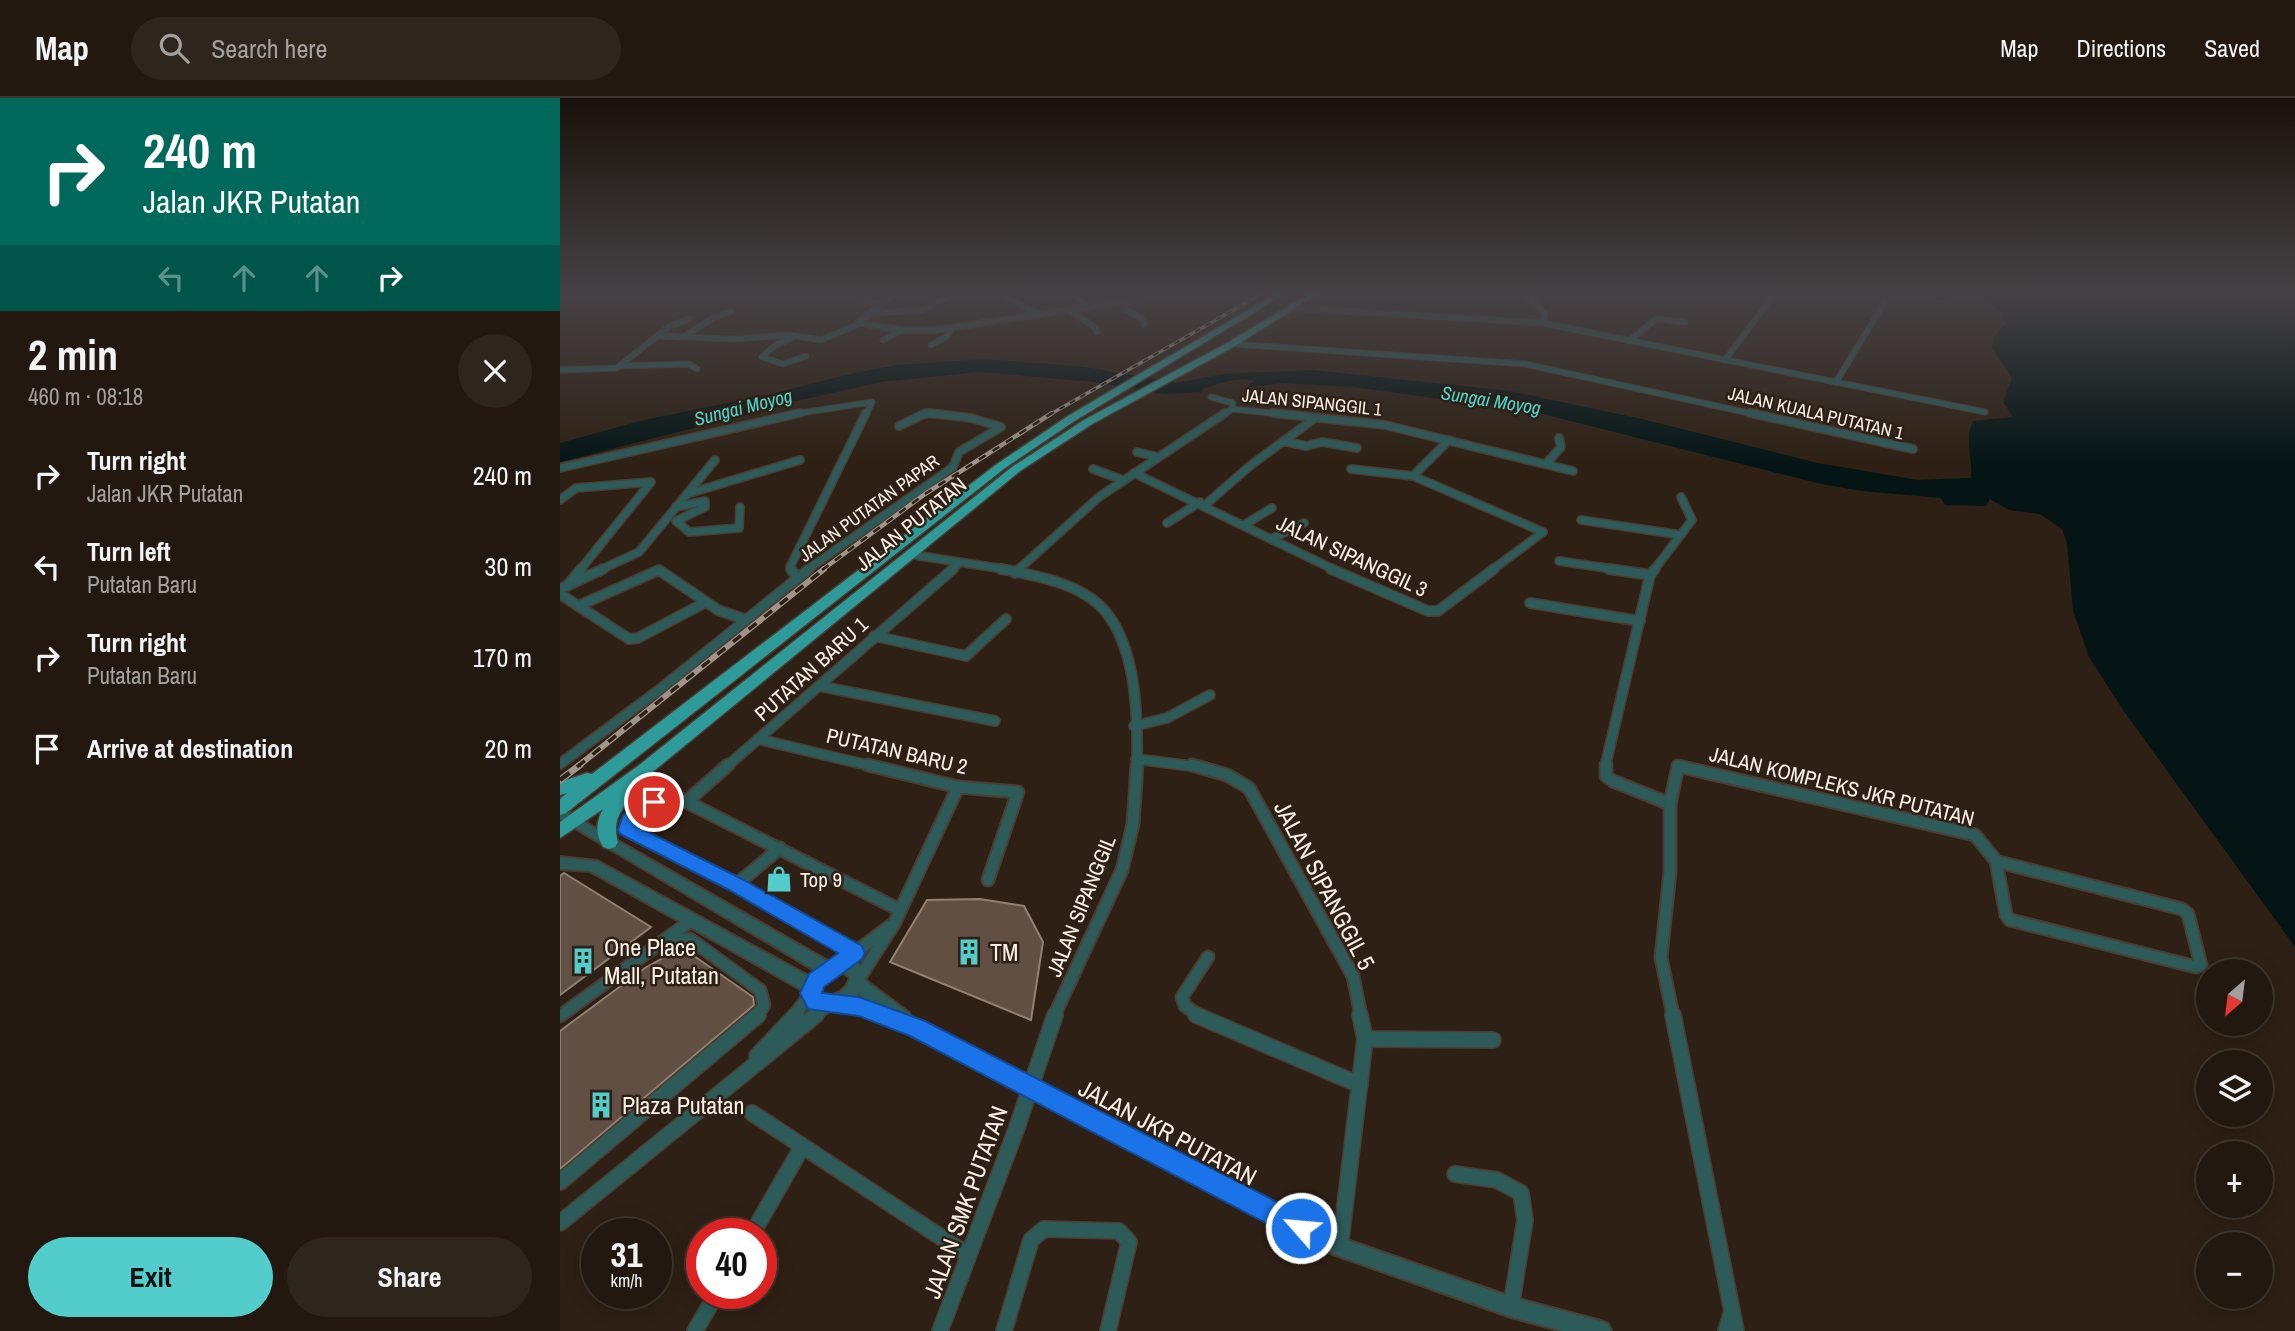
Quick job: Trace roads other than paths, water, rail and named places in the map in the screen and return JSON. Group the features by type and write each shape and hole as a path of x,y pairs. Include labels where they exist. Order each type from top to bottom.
{"highway":[{"name":"JALAN PUTATAN","path":"563,818 626,756 1001,466 1189,350"},
{"name":"JALAN PUTATAN","path":"563,818 644,770 1016,469 1136,394 1219,350"},
{"path":"710,693 718,698 732,698"},
{"path":"560,789 601,772 626,756"},
{"path":"609,842 603,827 606,818 644,770"}],"street":[{"path":"620,366 640,350"},
{"path":"771,350 762,357 783,364 806,356"},
{"name":"JALAN KUALA PUTATAN 1","path":"1334,350 1525,363 1913,449"},
{"path":"1672,350 1984,412"},
{"path":"1725,360 1733,350"},
{"path":"1836,382 1856,350"},
{"path":"560,370 606,371 620,366 689,364 698,369"},
{"path":"1211,397 1233,403 1232,409"},
{"name":"JALAN PUTATAN PAPAR","path":"560,468 776,417 872,402 790,567 798,579"},
{"name":"JALAN SIPANGGIL 1","path":"1015,573 1099,497 1232,409 1373,424 1449,439 1573,471"},
{"name":"JALAN PUTATAN PAPAR","path":"560,764 865,526 953,467 959,452 1001,427 971,418 927,413 899,426"},
{"path":"1167,523 1203,504 1315,418"},
{"path":"1351,469 1413,476 1449,439"},
{"path":"1546,464 1561,447 1559,439"},
{"path":"1283,441 1306,446 1322,442 1357,448"},
{"path":"1137,452 1157,457"},
{"path":"563,590 633,556 715,460"},
{"path":"686,494 800,460"},
{"path":"1093,469 1123,480"},
{"name":"JALAN SIPANGGIL 3","path":"1134,473 1203,504 1359,582 1429,611 1438,611 1543,532 1413,476"},
{"path":"560,500 576,488 651,482 563,590"},
{"path":"1681,497 1692,520 1650,575 1605,769 1606,776 1671,804 1670,872 1661,957 1733,1303 1736,1331"},
{"path":"676,507 705,501 705,507 676,521 689,532 738,528 740,507"},
{"path":"1244,525 1272,508"},
{"path":"1581,520 1681,535"},
{"path":"1271,539 1304,523"},
{"name":"JALAN SIPANGGIL","path":"908,555 1015,573 1071,587 1103,608 1117,630 1127,657 1136,759 1136,791 1129,848 1052,1023 1031,1088"},
{"path":"1559,561 1650,575"},
{"name":"PUTATAN BARU 1","path":"686,802 959,563"},
{"path":"578,606 659,570 725,614 746,620"},
{"path":"563,590 578,606 629,639 638,638 706,602"},
{"path":"1530,603 1640,621"},
{"path":"874,636 966,656 1006,619"},
{"path":"819,686 996,721"},
{"path":"1135,726 1167,718 1210,695"},
{"name":"PUTATAN BARU 2","path":"758,739 958,787 1015,790 1019,796 988,880"},
{"name":"JALAN SIPANGGIL 5","path":"1136,759 1163,760 1236,778 1249,788 1353,976 1365,1039 1340,1247"},
{"name":"JALAN KOMPLEKS JKR PUTATAN","path":"1671,804 1678,766 1975,835 1996,856 2182,909 2188,914 2200,965 2196,967 2010,920 2006,915 1996,856"},
{"path":"560,1223 740,1075 833,1003 850,994 894,924 958,787"},
{"path":"855,953 736,885 627,830 629,819 660,798 671,796 900,910"},
{"name":"JALAN JKR PUTATAN","path":"563,818 833,969 851,967 858,975 858,981 917,1028"},
{"path":"736,885 780,848"},
{"name":"JALAN JKR PUTATAN","path":"560,863 592,864 811,990 816,1002 879,1013 917,1028 1340,1247 1511,1307 1601,1331"},
{"path":"560,1016 692,920"},
{"path":"740,1075 793,1018 811,990 833,969 894,924"},
{"path":"560,1182 754,1021 764,1005 760,990 690,939 671,940 656,946"},
{"path":"1208,957 1182,997 1185,1006 1192,1013 1360,1085"},
{"path":"1365,1039 1493,1040"},
{"name":"JALAN SMK PUTATAN","path":"940,1331 968,1255 991,1203 1031,1088"},
{"path":"752,1113 968,1255"},
{"path":"761,1218 802,1147"},
{"path":"1455,1174 1497,1180 1521,1193 1525,1220 1511,1307"},
{"path":"1004,1331 1031,1240 1044,1229 1119,1231 1126,1236 1129,1242 1108,1331"},
{"path":"1726,1331 1733,1303"},
{"path":"695,1331 708,1309"}],"water":[{"name":"Sungai Moyog","path":"1994,350 2295,350 2295,947 2123,710 2089,657 2073,611 2067,543 2062,529 2040,514 2009,510 1990,499 1986,506 1945,505 1941,498 1862,491 1821,484 1535,412 1354,387 1283,383 1250,387 1248,386 1254,381 1241,379 1202,389 1203,392 1165,394 1094,382 980,372 881,382 756,410 560,462 560,443 644,420 897,365 985,359 1086,367 1176,383 1223,374 1312,370 1510,391 1642,419 1818,463 1918,480 1971,478 1970,428 1973,421 2013,417 2003,402 2012,378"}],"railway":[{"path":"1049,415 1164,350"},
{"path":"822,570 925,494 1052,413"},
{"path":"577,767 824,569"},
{"path":"560,780 580,765"}],"place":[{"name":"Top 9","path":"779,879"},
{"name":"TM","path":"969,952"},
{"name":"One Place Mall, Putatan","path":"583,961"},
{"name":"Plaza Putatan","path":"601,1105"}]}
